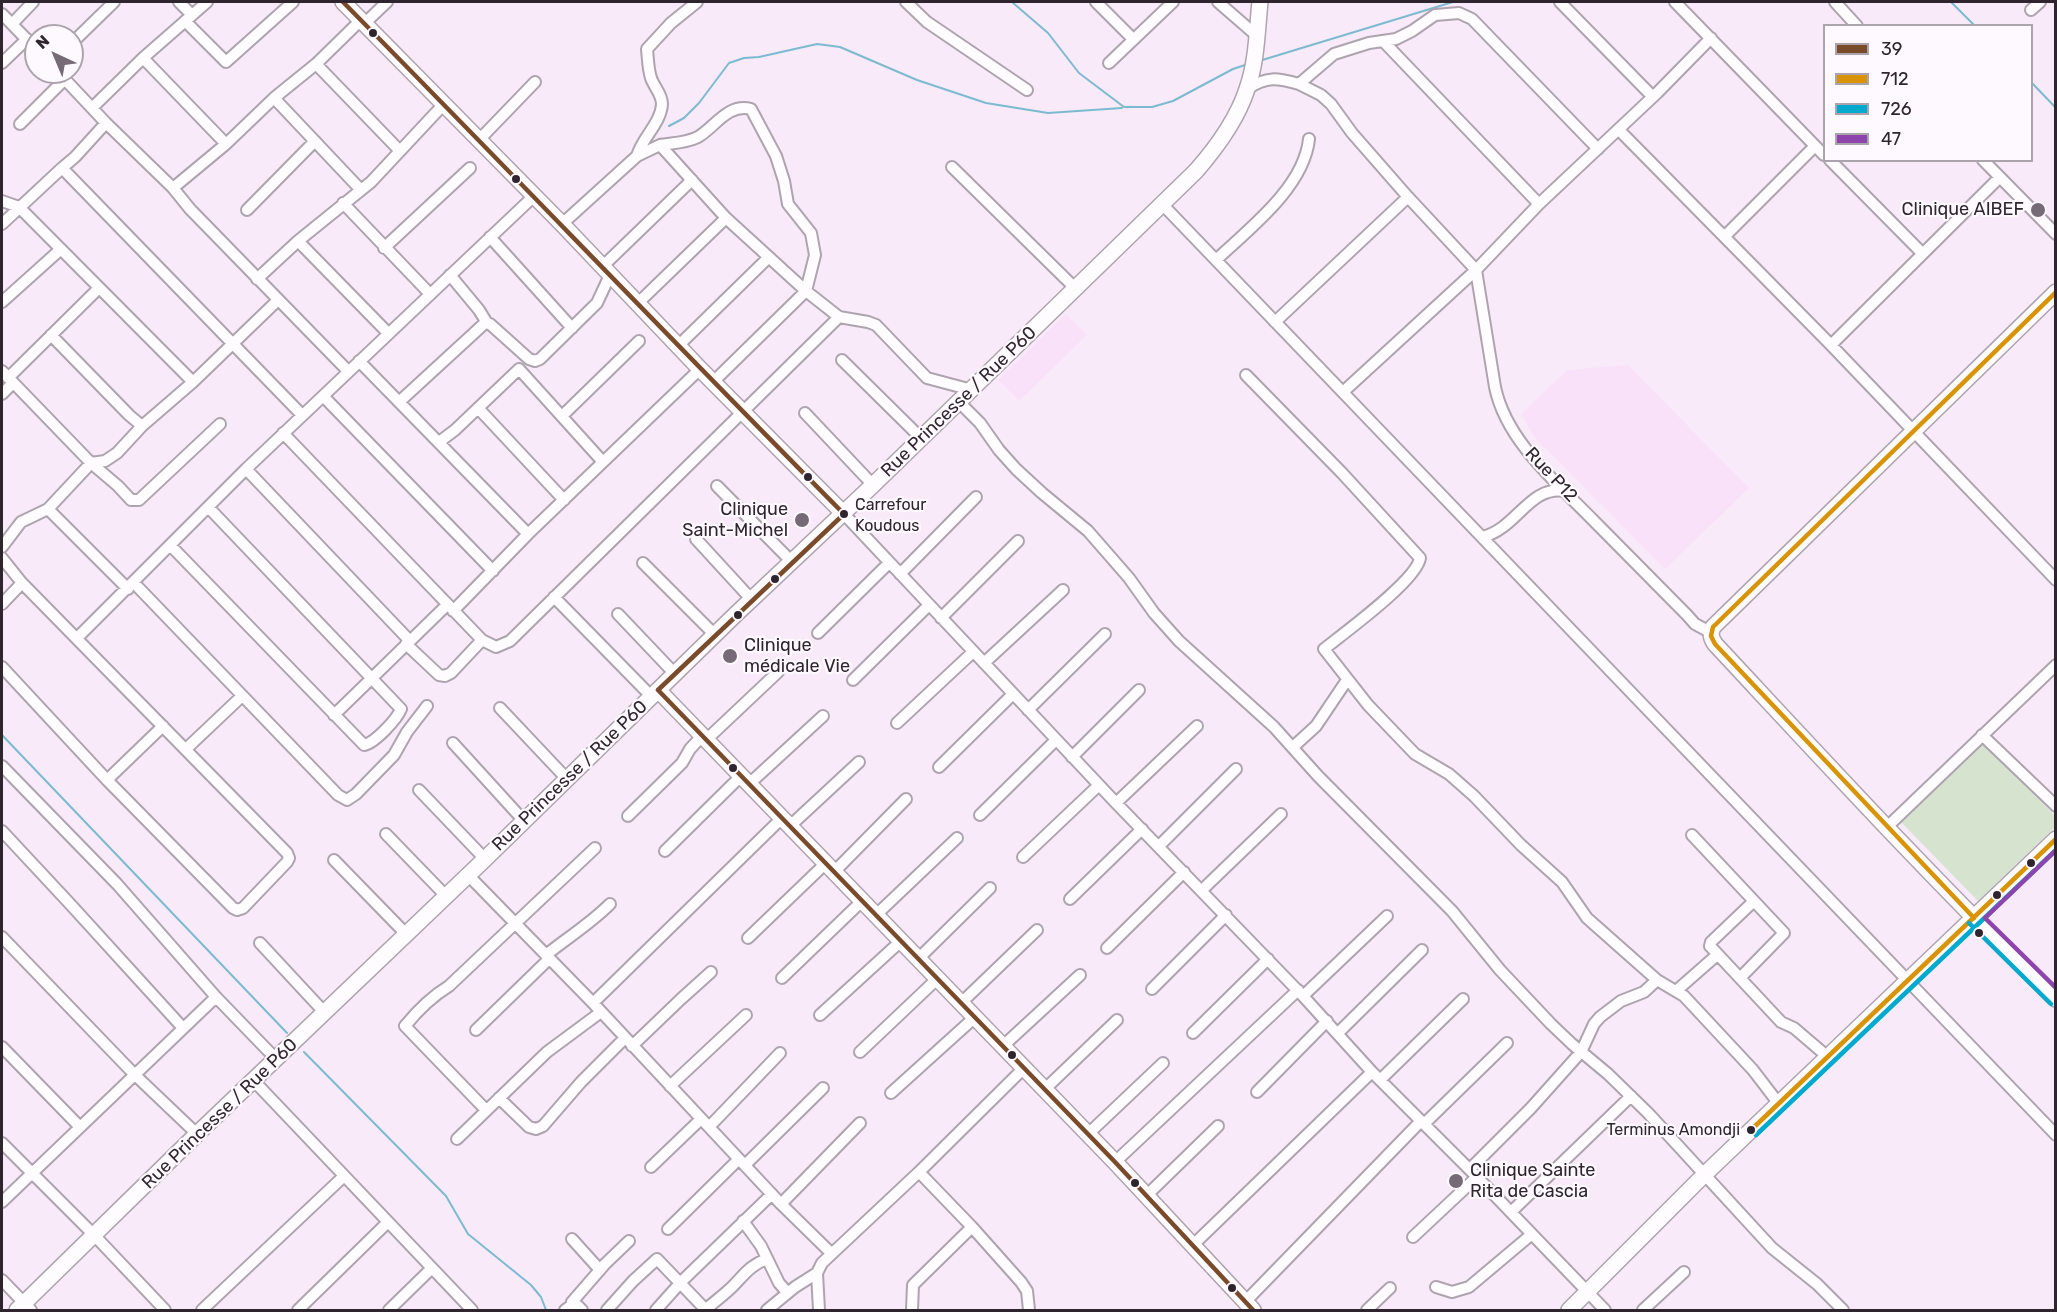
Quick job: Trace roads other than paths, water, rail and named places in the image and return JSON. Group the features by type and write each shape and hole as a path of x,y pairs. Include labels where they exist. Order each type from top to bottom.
{"street":[{"path":"12,24 33,2"},
{"path":"84,31 114,2"},
{"path":"179,2 188,18 226,62 294,2"},
{"path":"92,108 143,58 207,2"},
{"path":"344,2 562,224 712,382 844,514 1072,757 1301,993 1376,1076 1474,1173 1605,1311"},
{"path":"174,188 226,144 274,98 387,2"},
{"path":"637,156 662,106 651,78 647,49 670,23 697,2"},
{"path":"906,2 927,22 1027,90"},
{"path":"1096,2 1133,39"},
{"path":"1109,63 1173,2"},
{"path":"1218,2 1256,35"},
{"name":"Rue Princesse / Rue P60","path":"24,1308 94,1235 197,1134 1163,205 1219,143 1247,89 1253,62 1260,2"},
{"path":"1560,2 1653,97"},
{"path":"1675,2 1823,154"},
{"path":"1835,2 1855,24"},
{"path":"2031,10 2040,2"},
{"path":"1299,84 1334,54 1408,34 1435,15 1459,13 1467,15 1598,149"},
{"path":"2,14 24,36"},
{"path":"1343,392 1476,270 1539,204 1653,97 1711,38"},
{"path":"2,63 24,42"},
{"path":"1384,42 1539,204"},
{"path":"143,58 226,144"},
{"path":"316,64 400,151"},
{"path":"1247,89 1259,81 1272,78 1299,84 1321,95 1408,197 1476,270"},
{"path":"479,140 535,82"},
{"path":"20,124 55,84"},
{"path":"70,84 106,123 174,188 190,209 277,301 348,371"},
{"path":"274,98 360,189"},
{"path":"257,279 298,241 370,182 444,104"},
{"path":"562,224 637,156 660,145 688,141 698,137 729,112 745,107 751,109 776,156 788,204 805,224 814,244 814,264 806,291 712,382"},
{"path":"2,224 75,158 106,123"},
{"path":"1619,129 1831,345 2055,580"},
{"path":"1216,260 1284,194 1306,158 1310,139"},
{"path":"247,210 315,141"},
{"path":"660,145 726,218 768,258 839,317 868,322 876,326 927,378 972,390"},
{"path":"1725,236 1815,146"},
{"path":"1832,162 1922,253"},
{"path":"1985,162 2055,234"},
{"path":"952,167 1076,289"},
{"path":"62,168 302,415"},
{"path":"384,248 470,168"},
{"path":"1831,345 1999,178"},
{"path":"450,275 487,323 529,359 535,361 540,359 597,303 606,271 692,180"},
{"path":"77,638 246,469 534,196"},
{"path":"1275,322 1408,197"},
{"path":"2,201 19,207 193,382"},
{"path":"343,203 430,294"},
{"path":"1163,205 2055,1135"},
{"path":"638,304 726,218"},
{"path":"490,237 572,328"},
{"path":"298,241 388,333"},
{"path":"2,302 61,249"},
{"path":"678,346 768,258"},
{"name":"Rue P12","path":"1476,270 1498,402 1512,431 1565,491 1695,624 1710,632"},
{"path":"2,394 8,377 99,288"},
{"path":"2055,292 1710,632 1715,644 1887,827 2055,999"},
{"path":"2,547 21,522 48,509 91,463 105,461 117,453 142,426 193,382 277,301"},
{"path":"284,433 450,608 482,640 496,647 505,645 839,317"},
{"path":"399,402 482,324 487,323"},
{"path":"51,335 142,426"},
{"path":"562,416 639,341"},
{"path":"439,442 529,359"},
{"path":"842,360 922,439"},
{"path":"359,361 528,534"},
{"path":"519,369 603,462"},
{"path":"334,715 408,643 492,571 700,369"},
{"path":"1246,375 1342,473 1420,558 1415,568 1398,587 1324,649 1347,680 1414,754 1449,774 1474,796 1562,882 1587,918 1657,981 1677,991 1693,1005 1753,1070 1779,1104"},
{"path":"8,377 91,463 131,500 139,500 220,424"},
{"path":"323,396 492,571"},
{"path":"959,402 980,423 1016,469 1101,545 1179,641 1274,727 1366,826 1452,911 1500,970 1551,1024 1631,1096 1773,1248 1817,1284 1843,1311"},
{"path":"478,408 564,500"},
{"path":"805,413 873,485"},
{"path":"246,469 440,675 445,676 451,673 482,640"},
{"path":"717,486 792,562"},
{"path":"1482,537 1500,531 1543,492 1565,491"},
{"path":"900,574 976,497"},
{"path":"171,546 364,745 368,745 396,719 401,709 209,508"},
{"path":"48,509 131,586 338,795 347,800 357,794 394,755 407,732 427,706"},
{"path":"696,540 752,600"},
{"path":"942,618 1018,541"},
{"path":"2,558 22,583 287,853 289,858 287,862 243,908 237,910 107,780 2,667"},
{"path":"818,633 889,562"},
{"path":"643,563 715,635"},
{"path":"2,604 22,583"},
{"path":"984,663 1063,590"},
{"path":"554,597 704,738 1023,1069 1045,1089 1249,1306 1422,1122 1507,1043"},
{"path":"853,680 929,605"},
{"path":"618,614 675,674"},
{"path":"1028,710 1105,634"},
{"path":"897,723 973,652"},
{"path":"1887,827 2055,665"},
{"path":"628,816 682,763 690,749 778,672"},
{"path":"1293,747 1316,726 1347,680"},
{"path":"1072,757 1139,690"},
{"path":"939,767 1013,694"},
{"path":"186,749 242,696"},
{"path":"500,708 567,779"},
{"path":"665,851 745,780 823,716"},
{"path":"107,780 163,726"},
{"path":"1116,803 1197,726"},
{"path":"1982,735 2055,806"},
{"path":"980,815 1056,740"},
{"path":"453,743 524,821"},
{"path":"593,1003 786,822 859,762"},
{"path":"2,766 117,884 216,997 276,1060"},
{"path":"1159,846 1236,769"},
{"path":"1023,857 1099,785"},
{"path":"419,790 485,859"},
{"path":"748,938 906,799"},
{"path":"1202,890 1281,814"},
{"path":"1070,899 1142,829"},
{"path":"2,831 183,1028"},
{"path":"386,834 446,896"},
{"path":"1692,835 1784,933 1740,978"},
{"path":"876,915 957,838"},
{"path":"1569,1311 1704,1175 2055,839"},
{"path":"486,1110 405,1026 436,994 449,986 595,848"},
{"path":"334,860 407,934"},
{"path":"1107,948 1184,872"},
{"path":"468,875 593,1003 781,1204 831,1253"},
{"path":"918,959 990,888"},
{"path":"782,978 862,901"},
{"path":"1754,901 1711,942 1710,946 1781,1022 1794,1028 1828,1057"},
{"path":"476,1030 547,957 610,904"},
{"path":"1152,989 1227,915"},
{"path":"1115,1162 1387,916"},
{"path":"960,1004 1038,930"},
{"path":"2,937 134,1074 197,1134"},
{"path":"820,1015 901,941"},
{"path":"260,943 325,1013"},
{"path":"1338,1033 1422,950"},
{"path":"1677,991 1717,955"},
{"path":"1193,1033 1268,959"},
{"path":"499,1098 529,1127 536,1129 543,1126 581,1082 711,972"},
{"path":"1003,1047 1080,975"},
{"path":"860,1052 937,979"},
{"path":"1413,1237 1474,1173 1581,1052 1594,1024 1600,1017 1621,1001 1644,992 1657,981"},
{"path":"2,1202 216,997"},
{"path":"1192,1246 1463,999"},
{"path":"457,1139 547,1052 601,1012"},
{"path":"670,1086 746,1015"},
{"path":"891,1093 974,1018"},
{"path":"1045,1089 1117,1020"},
{"path":"1257,1092 1327,1021"},
{"path":"2,1047 79,1126"},
{"path":"709,1127 780,1053"},
{"path":"1088,1134 1163,1063"},
{"path":"819,1311 817,1273 822,1263 919,1172 1023,1069"},
{"path":"254,1081 472,1311"},
{"path":"668,1229 823,1088"},
{"path":"1511,1212 1631,1096"},
{"path":"651,1167 701,1119"},
{"path":"781,1204 860,1123"},
{"path":"1146,1196 1218,1126"},
{"path":"2,1143 94,1235 158,1308"},
{"path":"919,1172 972,1227 1027,1291 1029,1311"},
{"path":"202,1311 343,1176"},
{"path":"656,1311 681,1283 772,1194"},
{"path":"743,1221 761,1246 779,1283 788,1292"},
{"path":"298,1311 387,1223"},
{"path":"912,1311 913,1285 972,1227"},
{"path":"1437,1287 1452,1293 1469,1287 1532,1234"},
{"path":"572,1239 600,1270"},
{"path":"574,1308 573,1302 628,1241"},
{"path":"607,1311 633,1281 657,1259 706,1310 733,1286 745,1271 767,1259"},
{"path":"389,1311 432,1268"},
{"path":"1643,1311 1684,1272"},
{"path":"767,1311 788,1292 817,1273"},
{"path":"2,1280 24,1308"},
{"path":"1367,1311 1390,1288"}],"waterway":[{"path":"1012,2 1048,33 1079,73 1124,107 1152,107 1173,101 1233,69 1248,64"},
{"path":"1259,61 1453,2"},
{"path":"1951,2 1973,24"},
{"path":"669,126 684,118 699,103 729,63 817,44 840,47 917,80 986,103 1048,113 1122,108"},
{"path":"2033,84 2056,108"},
{"path":"2,735 287,1033"},
{"path":"304,1052 446,1196 468,1234 531,1285 541,1297 546,1310"}],"place":[{"name":"Clinique AIBEF","path":"2038,210"},
{"name":"Carrefour Koudous","path":"844,514"},
{"name":"Clinique Saint-Michel","path":"802,520"},
{"name":"Clinique médicale Vie","path":"730,656"},
{"name":"Terminus Amondji","path":"1751,1130"},
{"name":"Clinique Sainte Rita de Cascia","path":"1456,1181"}]}
